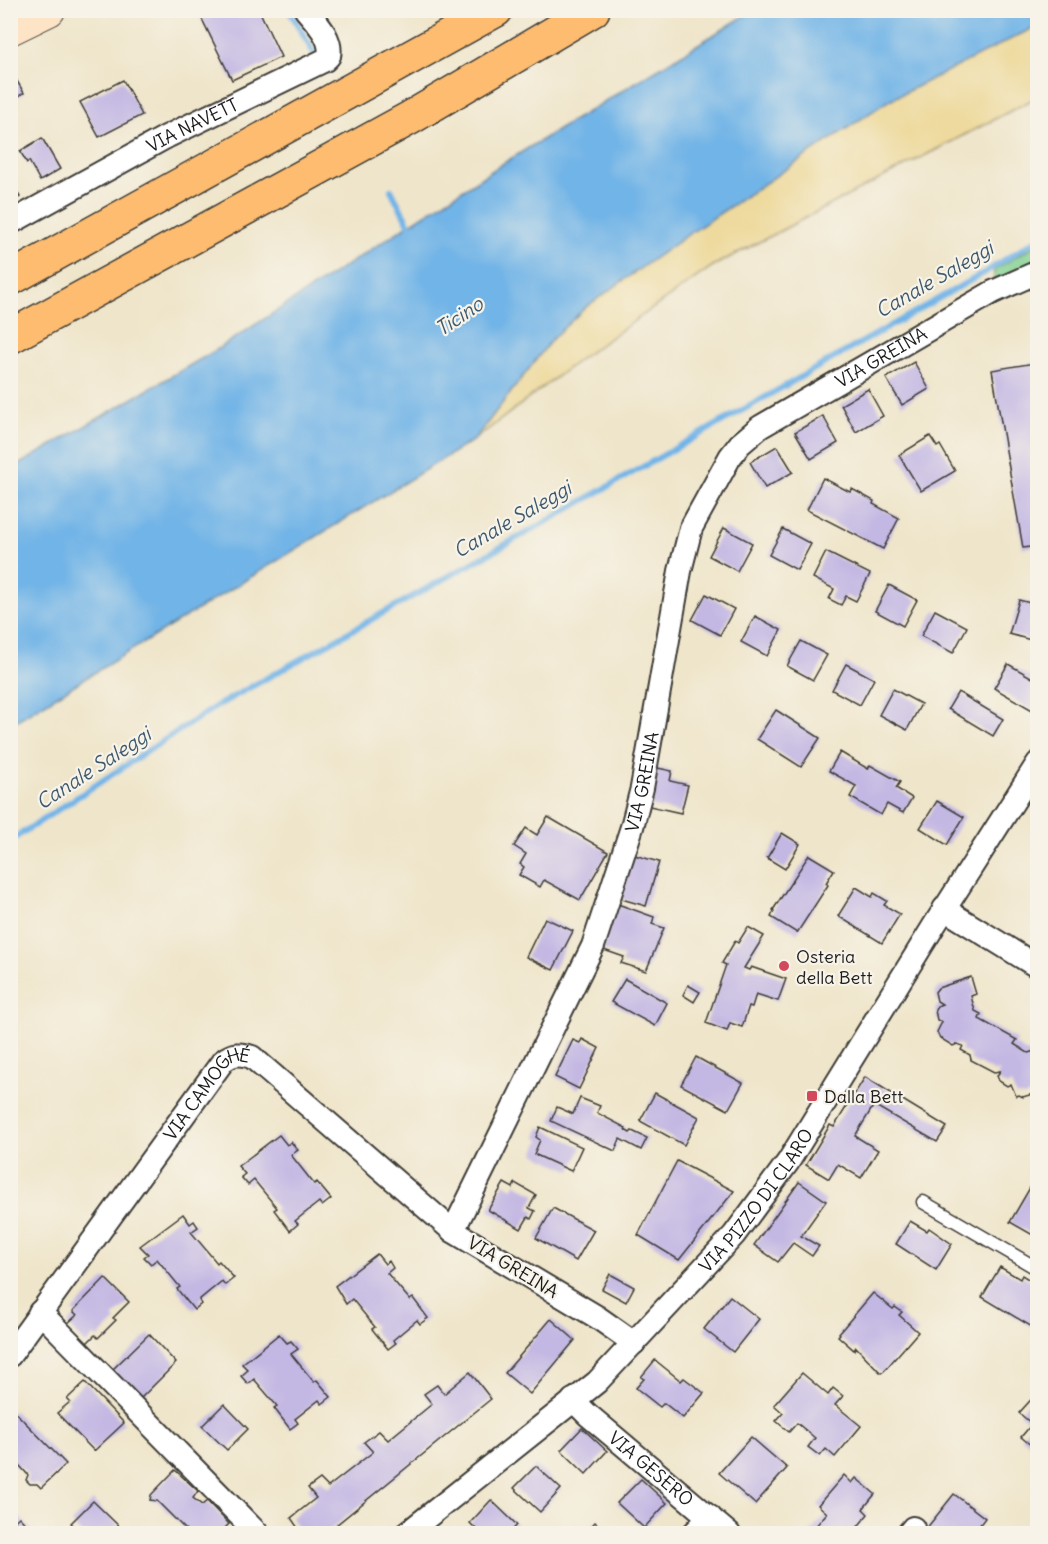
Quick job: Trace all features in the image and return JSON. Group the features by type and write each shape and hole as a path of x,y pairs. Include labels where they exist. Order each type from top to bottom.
{"highway":[{"path":"10,279 496,10"},
{"path":"10,337 410,118 593,10"}],"street":[{"path":"10,29 49,10"},
{"name":"VIA NAVETT","path":"10,223 166,137 325,60 329,56 330,46 306,10"},
{"name":"VIA GREINA","path":"634,1343 597,1317 453,1231 593,946 632,827 642,788 685,547 698,512 730,457 749,436 789,409 993,292 1038,272"},
{"name":"VIA PIZZO DI CLARO","path":"406,1533 597,1382 734,1235 788,1162 944,909 1038,763"},
{"path":"944,909 1038,966"},
{"name":"VIA CAMOGHÉ","path":"10,1355 223,1061 230,1055 237,1054 252,1058 453,1231"},
{"path":"40,1312 258,1533"},
{"name":"VIA GESERO","path":"573,1400 729,1533"},
{"path":"693,1533 710,1517"}],"lane":[{"path":"923,1202 1038,1269"}],"green space":[{"path":"1037,244 1037,272 993,292 994,270"}],"sand":[{"path":"1037,26 1037,97 713,266 580,359 474,440 552,339 586,307 683,238 888,101"}],"water":[{"name":"Ticino","path":"754,10 1037,11 1037,26 888,101 683,238 586,307 552,339 474,440 11,724 11,469 218,349 507,161"}],"building":[{"path":"205,10 259,10 281,57 232,80 199,13"},
{"path":"10,69 24,93 10,101"},
{"path":"123,80 142,115 99,137 80,102"},
{"path":"42,138 60,169 40,181 29,161 27,163 20,151"},
{"path":"12,183 20,197 10,203 10,184"},
{"path":"914,362 929,389 902,405 886,378"},
{"path":"1034,363 1038,384 1038,546 1023,548 992,370"},
{"path":"868,389 883,416 856,432 841,405"},
{"path":"823,416 838,443 811,459 795,432"},
{"path":"930,436 937,447 940,445 955,471 921,491 899,455"},
{"path":"777,446 793,472 765,488 750,462"},
{"path":"823,478 850,492 852,489 899,518 883,549 807,510"},
{"path":"724,528 752,543 737,571 709,556"},
{"path":"783,529 811,544 797,570 769,555"},
{"path":"826,552 870,574 856,601 846,596 841,605 829,599 834,589 813,578"},
{"path":"889,585 917,600 903,626 875,611"},
{"path":"706,594 734,609 720,635 692,620"},
{"path":"1019,600 1038,605 1038,642 1009,634"},
{"path":"935,610 967,627 953,653 921,636"},
{"path":"755,616 781,630 767,656 741,642"},
{"path":"801,641 827,655 813,680 787,666"},
{"path":"846,664 874,679 860,705 832,690"},
{"path":"1008,664 1038,681 1038,705 1034,711 994,688"},
{"path":"893,689 921,704 907,730 879,715"},
{"path":"958,692 1003,719 993,736 948,709"},
{"path":"776,710 820,738 801,767 757,739"},
{"path":"840,752 868,769 870,765 900,782 896,788 912,798 903,813 887,804 881,815 850,797 856,786 829,771"},
{"path":"653,767 672,771 670,781 688,785 681,813 645,805"},
{"path":"937,801 964,817 947,845 920,828"},
{"path":"548,817 608,852 580,900 544,880 540,887 519,875 524,867 520,864 526,854 514,846 526,828 537,835"},
{"path":"782,833 800,844 785,869 767,858"},
{"path":"631,854 659,862 646,906 618,898"},
{"path":"809,855 834,870 826,883 828,885 797,933 771,917 773,910"},
{"path":"856,887 872,897 874,893 887,901 884,905 900,914 882,943 838,916"},
{"path":"615,903 654,917 652,924 664,928 646,971 621,963 624,957 601,949"},
{"path":"545,918 573,931 553,970 526,957"},
{"path":"748,927 764,936 744,968 749,970 751,967 786,979 778,1001 756,994 742,1027 730,1023 727,1031 706,1023 726,965 722,963 735,941 738,943"},
{"path":"971,977 976,994 971,996 975,1011 981,1014 979,1019 1017,1040 1014,1044 1028,1053 1035,1051 1038,1056 1036,1093 1023,1097 1016,1096 1011,1084 1007,1086 999,1081 997,1076 1000,1071 994,1072 971,1060 970,1055 961,1050 963,1046 957,1044 953,1046 940,1038 937,1032 942,1022 937,1020 935,1010 942,1004 937,1001 935,992 938,988"},
{"path":"625,979 667,1003 655,1026 611,1002"},
{"path":"688,985 700,992 694,1002 683,995"},
{"path":"582,1039 599,1048 579,1089 555,1077 573,1040 580,1043"},
{"path":"696,1057 743,1083 728,1110 681,1085"},
{"path":"865,1077 947,1127 937,1142 874,1105 855,1136 878,1150 861,1178 838,1164 829,1179 806,1165 830,1125 834,1127"},
{"path":"655,1093 699,1117 684,1145 640,1121"},
{"path":"580,1098 600,1106 597,1113 626,1128 625,1130 630,1133 632,1131 647,1138 641,1150 620,1139 615,1151 551,1121 557,1107 573,1114"},
{"path":"540,1127 582,1147 571,1171 534,1154 540,1140 536,1137"},
{"path":"279,1135 287,1145 291,1142 298,1150 291,1155 314,1184 317,1182 331,1199 322,1206 319,1202 295,1221 298,1224 290,1231 274,1210 277,1208 254,1180 248,1185 241,1177 245,1174 238,1166"},
{"path":"677,1161 734,1191 679,1260 638,1235"},
{"path":"799,1182 826,1201 801,1236 819,1246 812,1256 793,1243 778,1262 754,1245"},
{"path":"504,1183 513,1188 515,1183 536,1195 529,1208 535,1211 531,1219 528,1217 521,1229 488,1210"},
{"path":"1031,1186 1038,1189 1038,1238 1010,1222"},
{"path":"553,1208 594,1230 576,1261 536,1238"},
{"path":"183,1214 190,1224 194,1221 198,1227 191,1232 217,1263 219,1261 234,1278 225,1285 222,1281 199,1300 201,1304 194,1310 177,1289 180,1287 157,1259 151,1264 144,1257 148,1254 140,1246"},
{"path":"910,1221 927,1231 929,1228 952,1244 936,1270 896,1244"},
{"path":"377,1254 385,1264 389,1261 393,1268 387,1273 410,1300 413,1298 428,1318 420,1324 417,1320 393,1340 396,1343 388,1349 372,1329 375,1327 352,1299 346,1304 335,1286"},
{"path":"1000,1267 1020,1279 1022,1275 1038,1285 1038,1327 1033,1324 1032,1327 982,1297"},
{"path":"610,1274 634,1287 626,1302 602,1289"},
{"path":"105,1278 129,1302 113,1318 116,1320 98,1338 95,1335 86,1344 67,1324 77,1315 73,1311"},
{"path":"873,1293 893,1309 895,1307 902,1312 899,1315 918,1332 881,1373 856,1347 854,1350 838,1336"},
{"path":"730,1296 759,1319 733,1352 704,1329"},
{"path":"551,1319 575,1340 530,1394 505,1373"},
{"path":"149,1334 176,1363 140,1399 109,1373"},
{"path":"279,1334 287,1343 291,1341 298,1349 291,1354 314,1382 317,1380 331,1397 322,1404 319,1400 295,1419 298,1423 290,1429 274,1408 277,1406 254,1379 248,1384 241,1376 248,1370 242,1364"},
{"path":"655,1360 681,1381 684,1378 704,1393 683,1418 664,1403 660,1407 636,1388 644,1379 641,1377"},
{"path":"470,1372 491,1399 325,1534 302,1534 291,1518 316,1498 308,1488 320,1479 328,1487 373,1452 364,1442 379,1431 388,1440 432,1404 424,1394 437,1385 444,1394"},
{"path":"802,1373 828,1395 833,1388 843,1396 835,1405 861,1426 835,1457 826,1449 820,1456 808,1447 815,1438 797,1423 789,1432 776,1421 783,1413 774,1405"},
{"path":"85,1382 124,1423 94,1451 57,1413 70,1402 67,1399"},
{"path":"1038,1392 1038,1451 1021,1437 1032,1424 1019,1413"},
{"path":"224,1404 248,1429 227,1450 202,1426"},
{"path":"14,1411 66,1464 41,1488 26,1480 28,1475 20,1466 15,1467 10,1463 10,1414"},
{"path":"582,1428 607,1451 586,1474 561,1450"},
{"path":"751,1437 787,1468 755,1504 719,1473"},
{"path":"536,1466 561,1489 540,1512 514,1488"},
{"path":"175,1470 198,1491 193,1498 202,1505 207,1501 229,1524 219,1534 190,1534 157,1501 150,1500 151,1495"},
{"path":"844,1475 852,1483 856,1478 875,1494 863,1509 868,1514 852,1534 809,1534 827,1513 818,1505"},
{"path":"641,1479 667,1503 644,1528 617,1503"},
{"path":"954,1494 985,1518 973,1534 922,1534"},
{"path":"491,1500 517,1525 509,1534 481,1534 470,1523"},
{"path":"93,1501 124,1531 121,1534 82,1534 71,1523"},
{"path":"19,1517 35,1534 10,1534 10,1525"},
{"path":"595,1522 607,1534 584,1534"}],"waterway":[{"path":"289,10 315,55"},
{"path":"391,190 413,232"},
{"name":"Canale Saleggi","path":"10,841 215,707 544,523 987,271 1038,239"}],"place":[{"name":"Osteria della Bett","path":"784,966"},
{"name":"Dalla Bett","path":"812,1096"}]}
